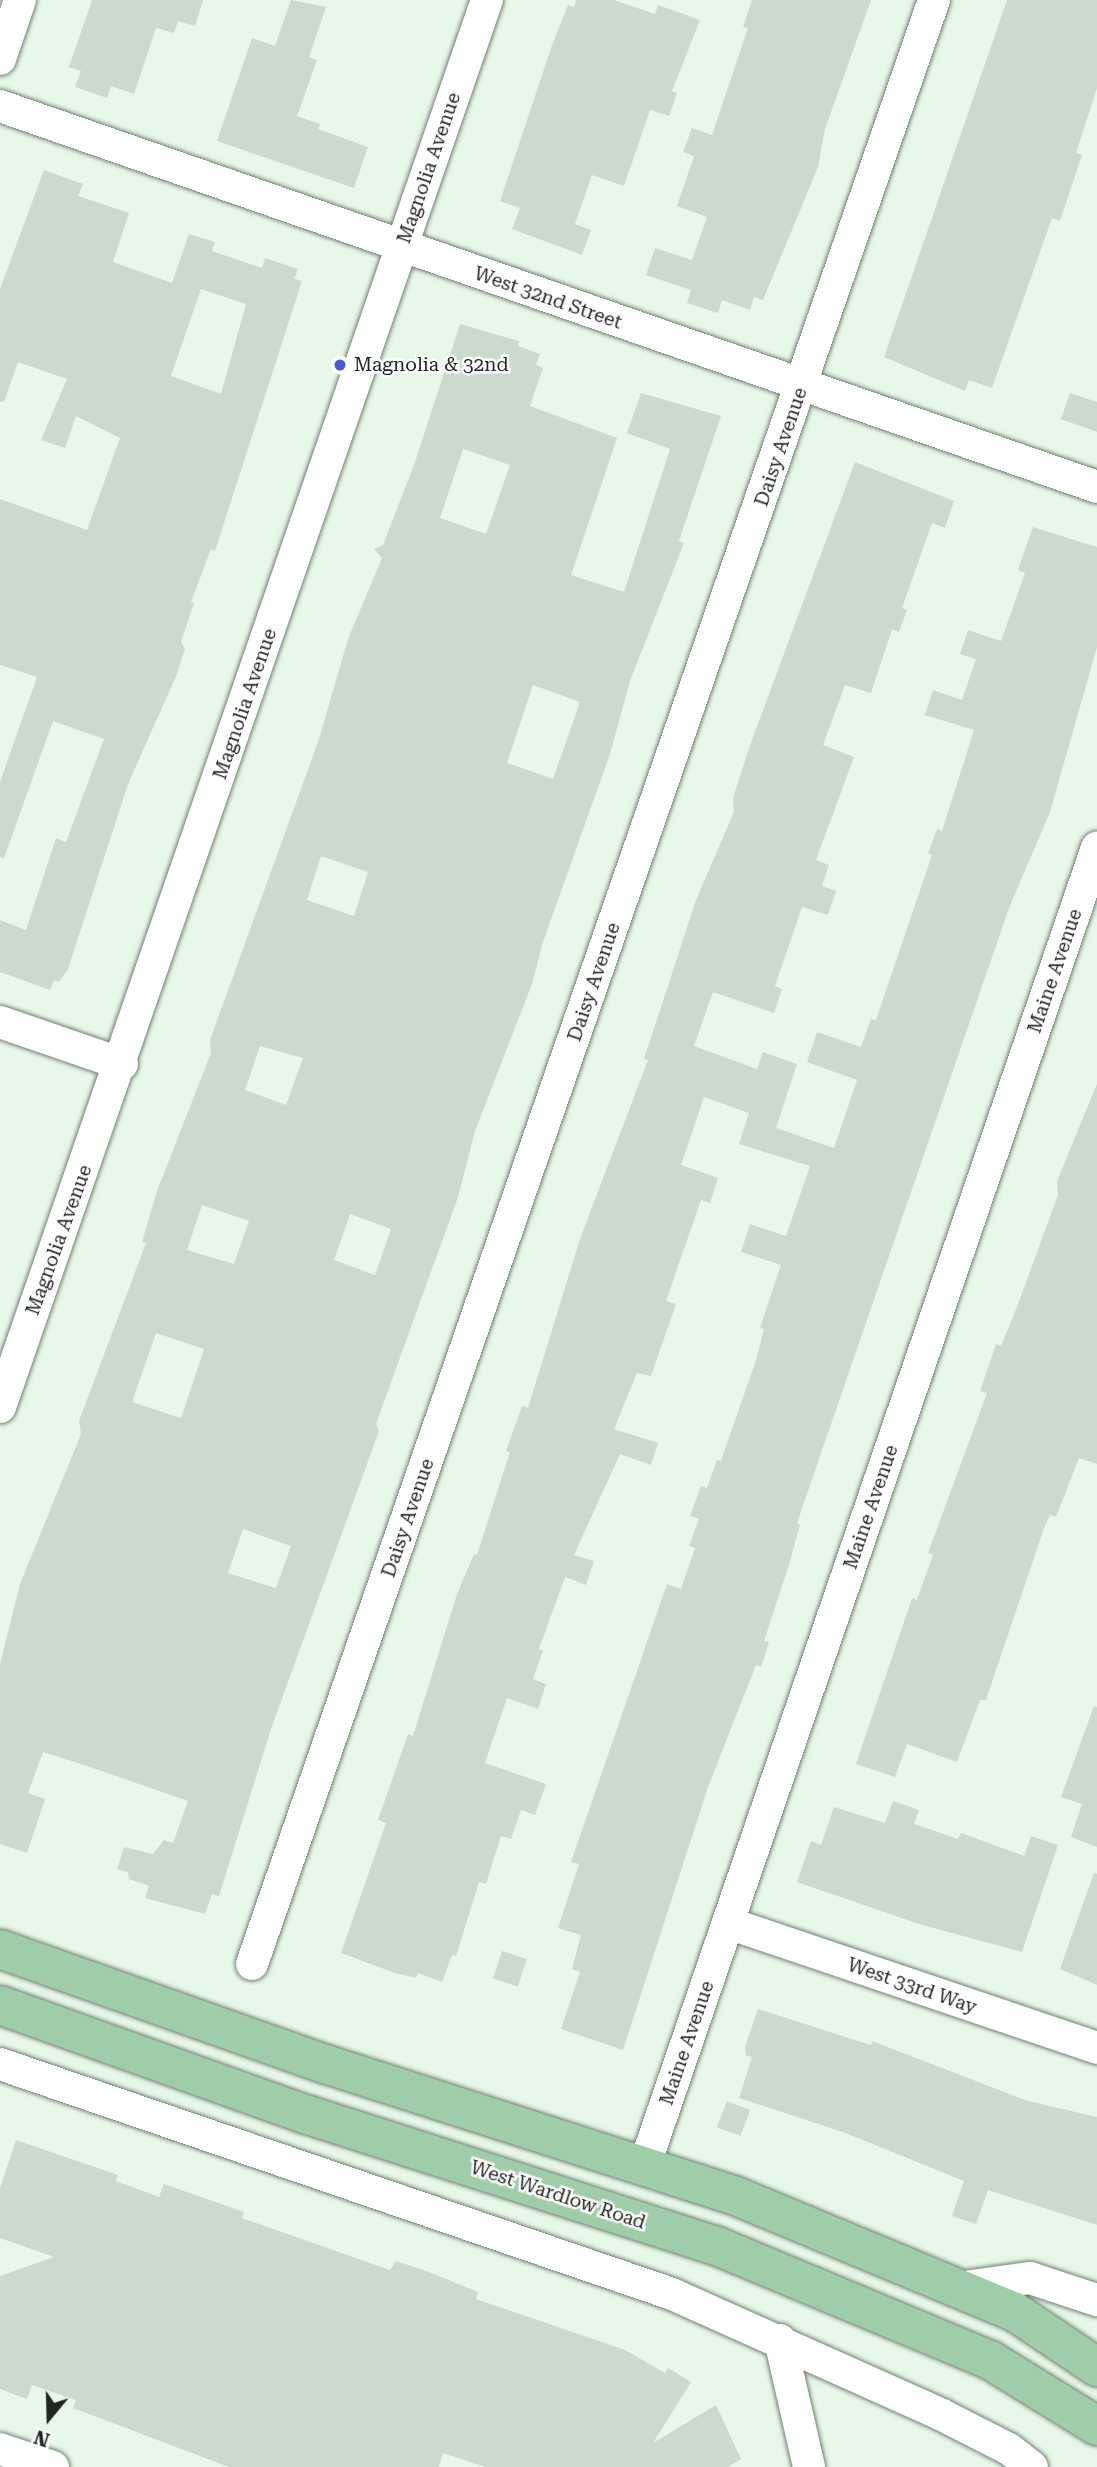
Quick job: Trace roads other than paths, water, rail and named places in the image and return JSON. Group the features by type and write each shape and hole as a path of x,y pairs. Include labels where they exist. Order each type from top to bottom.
{"main road":[{"path":"0,1949 325,2064 736,2196 1015,2312 1097,2367"},
{"name":"West Wardlow Road","path":"0,2005 308,2115 717,2246 990,2360 1097,2426"}],"street":[{"path":"0,59 20,0"},
{"name":"Magnolia Avenue","path":"0,1408 122,1064 487,0"},
{"name":"Daisy Avenue","path":"252,1964 934,0"},
{"name":"West 32nd Street","path":"0,106 1097,487"},
{"name":"Maine Avenue","path":"644,2167 1097,848"},
{"path":"0,1022 122,1064"},
{"name":"West 33rd Way","path":"728,1923 1097,2048"},
{"path":"0,2064 672,2294 780,2340 953,2421 1009,2449 1032,2467"},
{"path":"957,2288 1030,2278 1097,2301"},
{"path":"780,2340 809,2467"},
{"path":"0,2449 53,2467"}],"place":[{"name":"Magnolia & 32nd","path":"340,365"}]}
